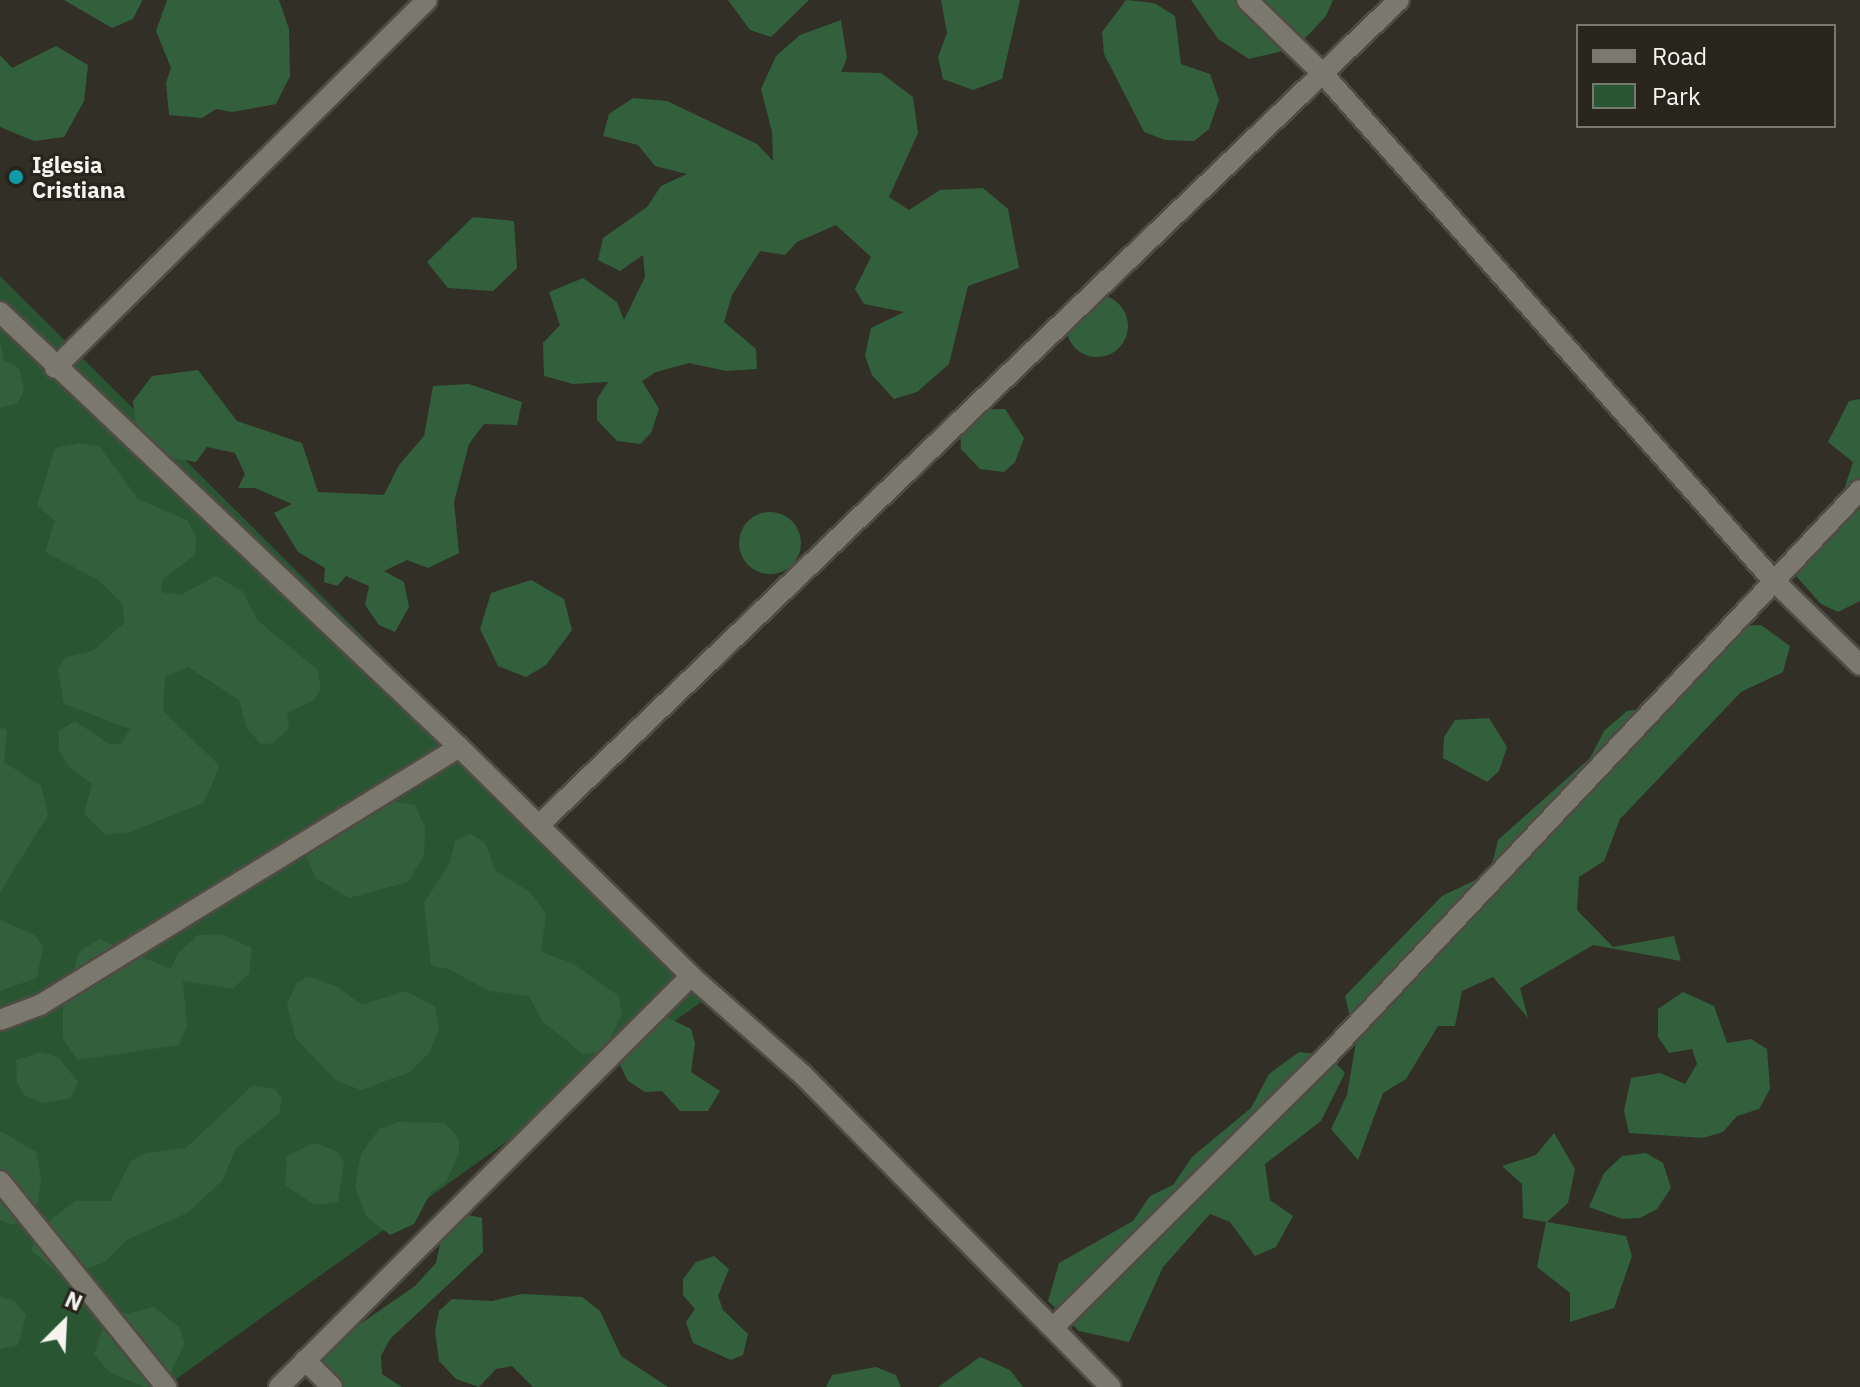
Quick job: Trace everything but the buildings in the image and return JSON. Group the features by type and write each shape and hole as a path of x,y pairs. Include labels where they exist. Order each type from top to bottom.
{"street":[{"path":"55,368 427,0"},
{"path":"1247,0 1323,74 1772,579 1860,665"},
{"path":"540,824 1399,0"},
{"path":"0,312 55,368 540,824 691,976 803,1075 1111,1387"},
{"path":"1053,1328 1328,1055 1772,579 1860,490"},
{"path":"0,1020 40,1005 459,747"},
{"path":"279,1387 691,976"},
{"path":"0,1181 166,1387"},
{"path":"305,1360 332,1387"}],"green space":[{"path":"64,0 142,1 133,19 112,28"},
{"path":"167,0 279,0 289,29 290,76 276,104 232,112 216,109 202,118 169,115 166,83 171,68 156,31"},
{"path":"728,0 809,0 771,37 750,30"},
{"path":"941,0 1020,0 1002,79 973,90 943,79 938,57 947,33"},
{"path":"1126,0 1154,3 1175,16 1181,64 1210,74 1219,100 1209,129 1194,141 1165,140 1144,132 1104,54 1102,32"},
{"path":"1191,0 1333,0 1326,16 1296,48 1249,59 1218,39"},
{"path":"841,20 847,58 841,72 881,73 913,97 918,133 889,197 909,210 940,190 983,188 1008,209 1019,268 968,286 949,364 917,392 894,399 872,375 865,356 871,328 904,312 864,304 855,289 871,257 836,225 797,242 785,255 760,251 732,295 724,322 756,349 757,369 726,371 689,363 656,372 642,381 659,409 651,433 640,444 617,441 597,420 597,399 608,382 573,384 544,376 543,343 560,325 549,292 583,278 617,302 624,320 645,277 643,255 620,271 598,260 603,238 647,207 661,186 687,174 655,166 638,145 603,136 609,114 633,98 667,101 757,144 773,161 772,132 761,89 776,56 800,35"},
{"path":"56,46 88,65 84,101 64,137 34,141 0,127 0,55 12,68"},
{"path":"473,217 514,221 517,268 493,291 448,288 427,262"},
{"path":"0,276 718,990 165,1387 0,1387"},
{"path":"1091,295 1103,295 1119,304 1126,314 1126,338 1119,348 1103,357 1091,357 1071,343 1066,332 1066,320 1080,300"},
{"path":"0,341 4,360 19,368 24,390 18,403 0,408"},
{"path":"198,370 237,421 302,443 318,492 384,495 399,465 424,436 433,386 469,384 522,402 517,425 484,424 469,444 454,502 459,553 428,568 407,560 384,571 404,582 409,607 395,632 379,625 365,605 369,586 346,576 337,586 324,582 325,568 298,552 274,513 292,504 255,488 238,488 245,474 235,453 207,447 196,462 139,453 133,401 152,376"},
{"path":"1860,399 1860,601 1838,612 1821,604 1789,568 1807,526 1838,508 1853,462 1828,442 1849,401"},
{"path":"1005,409 1024,438 1015,462 1004,472 980,469 961,449 960,427 973,410"},
{"path":"79,443 99,446 138,499 187,520 196,536 195,555 163,579 161,592 180,595 216,576 242,591 257,620 318,670 321,689 314,700 287,713 289,728 272,744 260,743 246,727 239,700 188,667 165,677 163,711 219,765 211,787 203,803 130,832 106,835 84,814 92,784 70,768 59,751 59,731 75,721 109,744 121,744 130,729 64,704 58,669 66,657 93,651 124,623 123,605 100,581 45,552 55,521 37,505 55,448"},
{"path":"770,512 782,514 792,521 799,531 799,555 792,565 782,572 770,574 758,572 748,565 741,555 739,543 741,531 748,521 758,514"},
{"path":"531,580 564,599 572,630 546,665 526,677 498,666 480,629 491,593"},
{"path":"1761,625 1790,646 1783,672 1741,692 1620,819 1604,861 1579,877 1577,910 1613,947 1674,936 1681,961 1593,945 1520,988 1528,1018 1493,977 1462,991 1455,1026 1438,1026 1406,1079 1383,1093 1358,1160 1331,1129 1347,1095 1356,1042 1345,996 1442,896 1490,873 1498,840 1590,758 1604,731 1627,711 1654,707 1668,675 1696,660 1726,627"},
{"path":"1489,718 1507,747 1499,771 1487,782 1443,758 1444,737 1455,720"},
{"path":"0,727 7,730 4,762 41,786 48,815 0,892"},
{"path":"379,799 415,805 425,828 424,855 408,882 349,898 316,878 305,853"},
{"path":"471,834 485,843 496,871 530,892 546,914 541,952 572,963 619,996 622,1014 604,1051 583,1054 542,1021 529,996 489,991 449,969 431,965 424,903 450,863 455,840"},
{"path":"0,920 33,934 43,946 37,978 0,991"},
{"path":"221,934 252,948 249,974 232,989 183,981 187,1026 179,1045 78,1060 63,1039 63,1008 79,952 99,939 171,969 177,954 198,935"},
{"path":"309,977 336,986 362,1005 406,991 435,1007 439,1029 429,1053 410,1072 361,1090 337,1081 296,1039 287,1005 297,982"},
{"path":"1683,992 1714,1006 1727,1043 1751,1039 1767,1049 1770,1089 1759,1109 1737,1116 1723,1132 1703,1138 1629,1133 1624,1111 1631,1078 1660,1073 1685,1084 1697,1064 1692,1049 1669,1053 1658,1037 1658,1009"},
{"path":"664,1016 691,1029 695,1043 691,1072 720,1091 708,1111 680,1111 662,1091 645,1092 628,1081 620,1065 626,1050"},
{"path":"42,1052 59,1058 78,1082 71,1098 44,1103 24,1095 17,1082 16,1060"},
{"path":"1299,1052 1328,1055 1345,1073 1321,1121 1265,1164 1270,1200 1293,1216 1276,1247 1255,1256 1230,1222 1210,1214 1163,1267 1129,1342 1079,1331 1048,1301 1059,1263 1133,1221 1150,1196 1173,1185 1192,1157 1251,1108 1269,1074"},
{"path":"253,1085 275,1089 282,1099 279,1114 235,1149 223,1180 187,1213 127,1240 105,1262 63,1277 31,1250 42,1227 75,1201 110,1201 131,1161 146,1153 186,1148"},
{"path":"399,1122 445,1123 459,1139 459,1152 447,1181 431,1192 414,1224 390,1235 366,1216 355,1187 361,1154 379,1129"},
{"path":"0,1131 36,1152 41,1178 38,1202 13,1225 0,1220"},
{"path":"1554,1133 1575,1169 1568,1203 1547,1222 1626,1236 1632,1256 1614,1308 1570,1322 1570,1293 1537,1267 1546,1222 1523,1218 1522,1184 1502,1166 1536,1155"},
{"path":"314,1143 337,1151 344,1163 338,1202 315,1205 285,1185 287,1156"},
{"path":"1646,1153 1663,1163 1671,1188 1657,1209 1640,1218 1622,1219 1589,1207 1604,1173 1622,1156"},
{"path":"464,1214 482,1218 483,1252 390,1339 381,1356 382,1374 402,1387 316,1387 313,1378 324,1358 353,1329 415,1286 436,1263 441,1239"},
{"path":"714,1256 729,1269 718,1296 723,1310 748,1334 743,1355 731,1360 693,1343 686,1322 695,1309 683,1295 683,1279 696,1262"},
{"path":"522,1294 582,1297 600,1311 621,1356 668,1387 533,1387 512,1366 496,1369 479,1387 456,1379 439,1361 435,1331 439,1311 452,1299 492,1301"},
{"path":"0,1297 14,1301 26,1315 18,1345 0,1349"},
{"path":"154,1307 179,1327 185,1343 170,1374 159,1386 145,1387 109,1372 94,1354 106,1319"},
{"path":"980,1357 1010,1370 1023,1387 938,1387"},
{"path":"876,1367 896,1375 901,1387 826,1387 832,1375"}],"place":[{"name":"Iglesia Cristiana","path":"16,177"}]}
